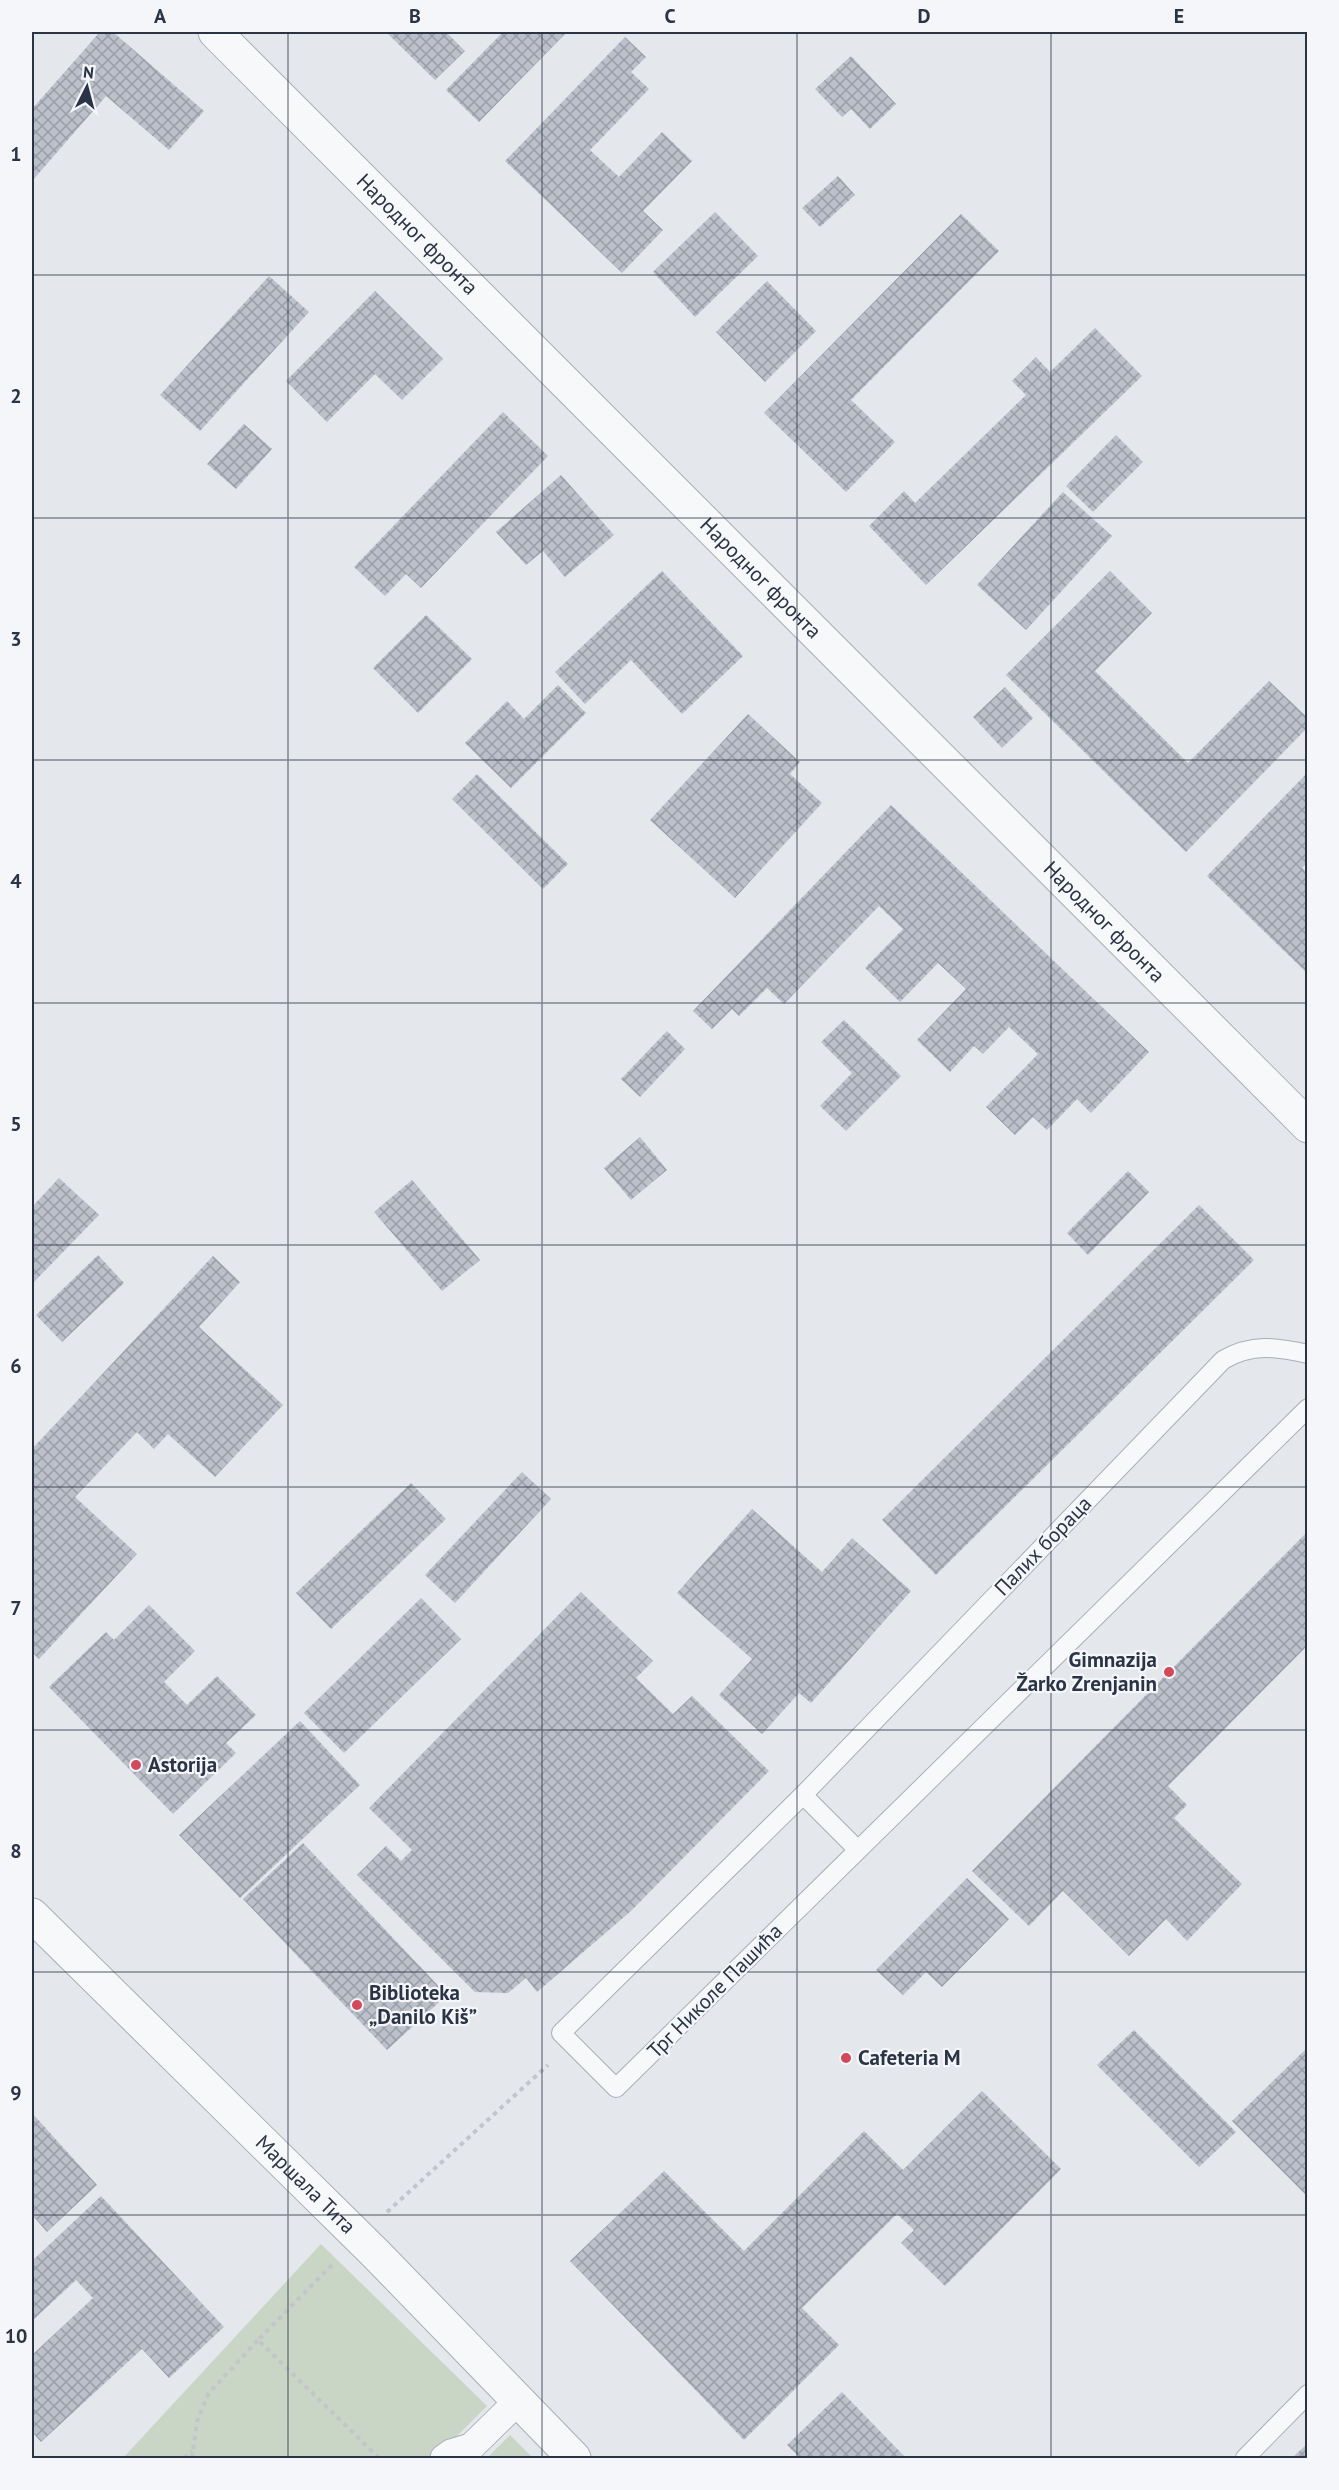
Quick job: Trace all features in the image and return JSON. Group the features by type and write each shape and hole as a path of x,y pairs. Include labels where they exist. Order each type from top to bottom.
{"street":[{"name":"Народног фронта","path":"215,32 1308,1126"},
{"name":"Маршала Тита","path":"32,1915 359,2238 574,2458"},
{"path":"444,2458 451,2453 470,2453 518,2402"}],"lane":[{"name":"Палих бораца","path":"803,1795 1223,1360 1239,1351 1256,1348 1274,1348 1308,1354"},
{"path":"572,2044 561,2033 803,1795 858,1850 1308,1408"},
{"name":"Трг Николе Пашића","path":"572,2044 616,2088 858,1850"},
{"path":"1245,2458 1308,2394"}],"path":[{"path":"192,2458 197,2422 208,2394 359,2238 572,2044"},
{"path":"258,2340 379,2458"},
{"path":"184,2458 192,2451"}],"green space":[{"path":"321,2244 487,2406 435,2458 123,2458"},
{"path":"510,2435 533,2458 487,2458"}],"building":[{"path":"100,32 113,32 204,111 169,150 106,96 32,181 32,109"},
{"path":"386,32 446,32 465,51 435,80"},
{"path":"503,32 567,32 479,122 446,90"},
{"path":"625,37 646,57 631,72 649,89 590,150 619,177 662,132 692,161 643,211 663,230 622,273 505,161"},
{"path":"851,56 896,104 870,129 851,109 842,117 815,89"},
{"path":"838,176 855,195 820,227 802,208"},
{"path":"715,212 758,256 695,317 653,272"},
{"path":"961,214 999,251 851,400 895,442 846,492 764,413"},
{"path":"269,276 309,312 200,431 160,395"},
{"path":"767,281 816,331 765,382 716,332"},
{"path":"375,291 443,359 402,400 375,374 327,422 286,381"},
{"path":"1095,328 1142,376 926,585 869,526 904,491 915,503 1026,395 1012,381 1036,357 1050,372"},
{"path":"503,412 548,456 421,588 406,574 385,596 354,567"},
{"path":"244,424 272,449 236,489 207,464"},
{"path":"1116,435 1143,462 1093,512 1066,486"},
{"path":"561,475 614,535 565,577 543,551 526,565 496,532"},
{"path":"1063,492 1112,536 1026,630 977,585"},
{"path":"662,571 743,656 682,714 631,660 585,704 555,672"},
{"path":"1110,571 1152,613 1095,671 1188,763 1269,681 1308,718 1308,727 1186,852 1006,675"},
{"path":"426,615 472,659 418,713 373,668"},
{"path":"558,685 586,713 511,788 465,743 507,701 524,719"},
{"path":"1005,687 1033,718 1002,748 973,717"},
{"path":"748,714 800,762 790,774 822,803 735,898 650,820"},
{"path":"1308,772 1308,862 1302,868 1308,873 1308,974 1207,876"},
{"path":"477,774 568,864 543,889 452,799"},
{"path":"891,805 1149,1052 1091,1113 1077,1099 1047,1130 1033,1117 1015,1135 986,1107 1038,1054 1009,1027 983,1054 974,1046 950,1072 917,1040 966,989 938,963 900,1002 865,968 903,929 879,906 784,1004 767,988 739,1016 732,1009 712,1029 693,1011"},
{"path":"844,1020 901,1076 846,1131 820,1106 852,1073 821,1042"},
{"path":"667,1031 685,1049 640,1097 621,1079"},
{"path":"640,1137 667,1170 631,1200 604,1168"},
{"path":"1128,1171 1149,1192 1088,1255 1067,1233"},
{"path":"59,1178 99,1215 32,1284 32,1207"},
{"path":"412,1180 480,1260 442,1291 374,1212"},
{"path":"1199,1205 1254,1260 936,1575 882,1520"},
{"path":"98,1255 124,1283 62,1342 36,1315"},
{"path":"213,1256 240,1282 199,1327 283,1405 215,1477 168,1434 154,1449 137,1432 75,1497 137,1554 39,1659 32,1652 32,1449"},
{"path":"522,1472 551,1499 455,1603 425,1575"},
{"path":"411,1483 446,1519 331,1629 296,1593"},
{"path":"752,1509 822,1572 852,1538 911,1591 811,1703 799,1693 762,1734 719,1695 752,1659 677,1593"},
{"path":"1308,1531 1308,1645 1168,1786 1187,1805 1174,1818 1242,1884 1187,1941 1166,1919 1129,1956 1063,1891 1029,1926 972,1871"},
{"path":"581,1592 653,1661 636,1678 673,1714 692,1696 769,1771 631,1911 537,1992 526,1978 508,1993 475,1992 357,1875 386,1846 401,1861 412,1850 369,1808"},
{"path":"421,1598 461,1639 344,1753 304,1713"},
{"path":"149,1605 195,1651 164,1682 187,1705 217,1676 256,1715 226,1743 236,1753 173,1814 49,1687 106,1632 114,1640"},
{"path":"300,1721 360,1785 240,1898 179,1835"},
{"path":"303,1843 447,1995 387,2050 243,1899"},
{"path":"967,1878 1009,1919 942,1987 926,1972 903,1995 876,1970"},
{"path":"1134,2030 1236,2132 1199,2167 1097,2065"},
{"path":"1308,2047 1308,2197 1232,2121"},
{"path":"982,2091 1061,2169 945,2286 901,2243 914,2230 897,2214 802,2308 839,2345 744,2440 570,2261 664,2171 744,2251 864,2131 903,2170"},
{"path":"32,2113 97,2185 47,2232 32,2215"},
{"path":"101,2196 224,2327 169,2378 142,2349 41,2442 32,2432 32,2355 93,2298 76,2280 32,2321 32,2261"},
{"path":"842,2392 906,2458 800,2458 787,2445"},
{"path":"1308,2443 1308,2458 1292,2458"}],"place":[{"name":"Gimnazija Žarko Zrenjanin","path":"1169,1672"},
{"name":"Astorija","path":"136,1765"},
{"name":"Biblioteka „Danilo Kiš”","path":"357,2005"},
{"name":"Cafeteria M","path":"846,2058"}]}
